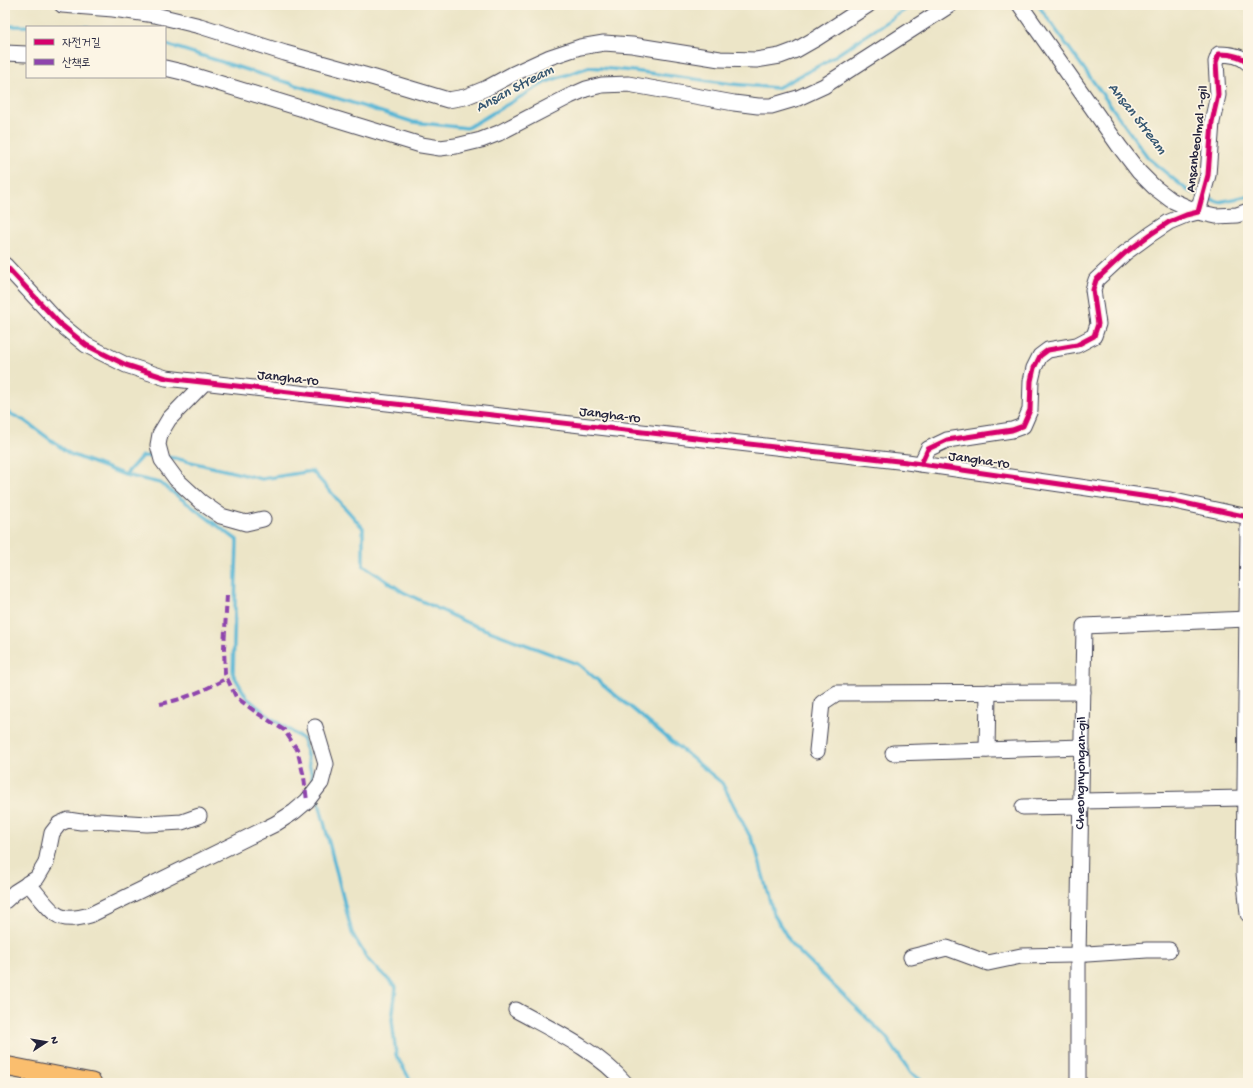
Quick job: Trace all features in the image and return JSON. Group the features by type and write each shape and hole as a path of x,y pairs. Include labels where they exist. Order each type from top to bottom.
{"main road":[{"path":"5,1066 92,1083"}],"street":[{"path":"62,5 120,10 155,15 200,26 285,53 448,100 465,97 487,88 550,56 580,47 604,43 632,45 720,59 756,60 780,56 796,50 817,38 868,5"},
{"path":"166,68 421,145 440,148 481,140 499,133 570,96 586,89 602,85 628,84 734,103 771,106 798,98 824,86 950,5"},
{"path":"1020,5 1139,172 1171,200 1216,216 1237,215 1248,211"},
{"path":"5,53 26,54"},
{"name":"Ansanbeolmal 1-gil","path":"921,464 928,449 947,440 1012,430 1023,426 1030,410 1031,382 1034,368 1040,356 1048,350 1077,345 1094,336 1098,324 1092,290 1096,280 1125,253 1150,234 1169,222 1199,210 1208,175 1212,122 1218,95 1216,62 1219,54 1228,54 1244,59 1248,63"},
{"name":"Jangha-ro","path":"5,265 59,323 86,345 126,365 166,378 921,464 1170,500 1248,517"},
{"path":"205,382 169,418 160,434 158,445 161,455 176,479 201,502 221,516 246,523 263,519"},
{"path":"1248,525 1246,789 1248,914"},
{"name":"Cheongnyongan-gil","path":"1078,1083 1078,954 1084,626 1247,609"},
{"path":"987,750 988,692"},
{"path":"816,751 822,703 837,693 1083,692"},
{"path":"28,883 56,914 64,917 78,918 90,916 275,824 294,812 310,797 321,783 326,764 315,727"},
{"path":"893,753 1082,747"},
{"path":"1023,807 1246,789"},
{"path":"5,901 15,892 37,878 46,862 52,833 59,824 68,820 81,822 98,821 147,824 182,822 199,816"},
{"path":"911,957 947,948 988,963 1021,956 1169,950"},
{"path":"516,1010 566,1037 596,1057 614,1070 625,1083"}],"waterway":[{"name":"Ansan Stream","path":"166,44 413,122 467,128 546,82 589,67 777,88 826,62 912,5"},
{"name":"Ansan Stream","path":"1038,5 1149,159 1187,190 1199,194"},
{"name":"Ansan Stream","path":"5,26 26,26"},
{"name":"Ansan Stream","path":"1206,197 1219,202 1248,196"},
{"path":"5,411 25,421 70,454 125,475 160,483 237,540 233,674 247,698 274,720 303,739 314,784"},
{"path":"125,475 142,456 157,457"},
{"path":"165,457 262,479 312,471 363,528 363,565 403,592 468,623 578,664 722,783 755,846 773,913 792,945 886,1037 911,1073 925,1083"},
{"path":"317,795 352,933 368,960 396,987 392,1020 396,1055 412,1083"}],"marked path":[{"path":"227,595 224,648 225,674 236,697 257,713 284,730 297,749 304,777 307,801"},
{"path":"160,704 195,694 227,678"}],"cycle path":[{"path":"921,464 928,449 947,440 1012,430 1023,426 1030,410 1031,381 1034,368 1040,356 1048,350 1077,345 1094,336 1098,324 1093,290 1096,280 1125,253 1151,234 1169,222 1198,212 1208,175 1212,122 1218,95 1216,62 1219,54 1223,54 1238,57 1248,63"},
{"path":"5,265 59,323 86,345 126,365 166,378 907,462 1170,500 1248,517"}]}
